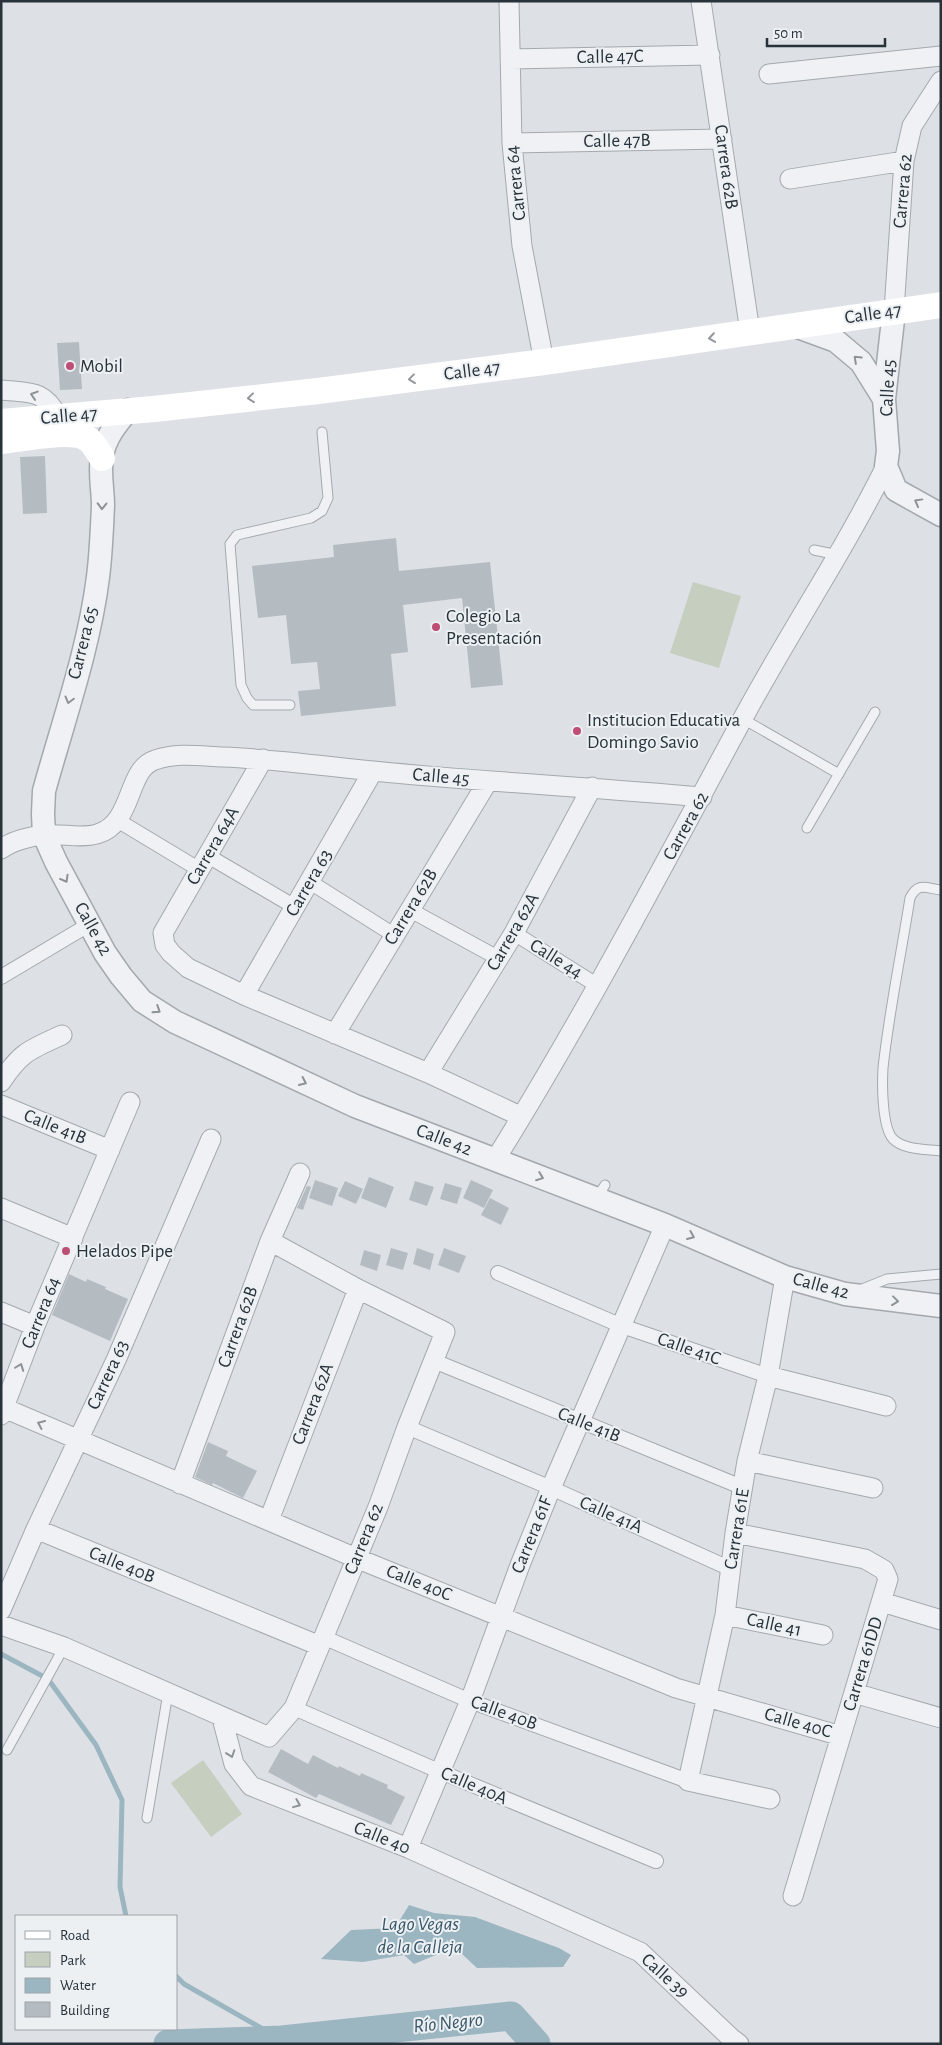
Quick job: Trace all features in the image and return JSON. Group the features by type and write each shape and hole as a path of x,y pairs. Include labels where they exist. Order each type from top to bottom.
{"main road":[{"name":"Calle 47","path":"1,422 318,391 544,362 941,305"},
{"name":"Calle 47","path":"1,441 76,434 90,441 102,458"}],"street":[{"name":"Carrera 64","path":"509,1 512,143 522,246 544,362"},
{"name":"Carrera 62B","path":"701,1 750,332"},
{"name":"Calle 47C","path":"510,59 710,55"},
{"path":"769,74 941,56"},
{"name":"Carrera 62","path":"894,311 904,161 912,126 941,81"},
{"name":"Calle 47B","path":"512,143 722,140"},
{"path":"790,179 904,161"},
{"name":"Calle 45","path":"885,490 888,452 884,399 894,311"},
{"path":"795,326 836,341 861,362 884,399"},
{"path":"1,390 36,394 51,403 58,417"},
{"name":"Carrera 65","path":"44,835 42,814 44,791 90,622 96,586 103,505 102,458 105,445 114,426 128,410"},
{"path":"885,490 941,515"},
{"name":"Carrera 62","path":"495,1160 598,986 702,797 743,718 839,555 885,490"},
{"name":"Calle 45","path":"117,820 132,792 137,776 145,766 154,760 180,754 263,759 488,781 592,787 702,797"},
{"name":"Carrera 64A","path":"244,995 188,968 171,954 165,945 163,933 263,759"},
{"name":"Carrera 63","path":"244,995 373,771"},
{"name":"Carrera 62B","path":"336,1034 488,781"},
{"name":"Carrera 62A","path":"428,1073 514,933 592,787"},
{"path":"3,842 44,835 78,836 97,834 110,828 117,820 295,907"},
{"name":"Calle 42","path":"44,835 56,862 105,954 142,1001 175,1022 355,1106 495,1160 601,1192 666,1225 785,1277 845,1294 941,1306"},
{"path":"310,882 394,935"},
{"name":"Calle 44","path":"410,910 498,958"},
{"path":"1,978 90,924"},
{"name":"Calle 44","path":"514,933 598,986"},
{"path":"244,995 428,1073 520,1116"},
{"path":"1,1082 14,1063 23,1054 62,1035"},
{"name":"Carrera 64","path":"3,1412 35,1326 130,1102"},
{"name":"Calle 41B","path":"1,1105 110,1150"},
{"name":"Carrera 63","path":"1,1610 36,1529 116,1360 211,1139"},
{"name":"Carrera 62B","path":"180,1484 270,1242 300,1173"},
{"path":"1,1208 73,1238"},
{"name":"Carrera 61F","path":"408,1848 470,1701 551,1488 666,1225"},
{"path":"270,1242 358,1289"},
{"name":"Calle 41C","path":"498,1273 622,1326 768,1376 886,1406"},
{"name":"Carrera 61E","path":"688,1781 725,1615 735,1532 744,1488 747,1461 768,1376 785,1277"},
{"name":"Carrera 62","path":"222,1718 268,1737 294,1708 378,1507 407,1427 446,1332 358,1289"},
{"name":"Carrera 62A","path":"268,1520 358,1289"},
{"path":"1,1312 35,1326"},
{"name":"Calle 41B","path":"434,1360 744,1488"},
{"name":"Calle 40C","path":"3,1412 77,1440 356,1558 676,1688 841,1736"},
{"name":"Calle 41A","path":"407,1427 551,1488 731,1569"},
{"path":"747,1461 873,1488"},
{"name":"Calle 40B","path":"36,1529 470,1701 688,1781"},
{"name":"Carrera 61DD","path":"735,1532 865,1559 884,1570 888,1579 793,1896"},
{"path":"882,1602 941,1620"},
{"name":"Calle 41","path":"725,1615 823,1635"},
{"path":"1,1624 61,1654 168,1693 222,1718"},
{"path":"854,1693 941,1718"},
{"name":"Calle 40A","path":"294,1708 656,1862"},
{"name":"Calle 40","path":"222,1718 234,1764 251,1786 408,1848 580,1926"},
{"path":"688,1781 770,1799"},
{"name":"Calle 39","path":"580,1926 640,1952 739,2044"}],"lane":[{"path":"290,705 253,705 247,698 241,685 230,544 237,535 311,518 322,511 328,498 322,432"},
{"path":"814,550 839,555"},
{"path":"807,828 875,712"},
{"path":"743,718 839,774"},
{"path":"941,890 918,887 910,898 883,1070 887,1129 892,1138 901,1145 941,1151"},
{"path":"845,1294 870,1287 886,1278 941,1274"},
{"path":"7,1750 61,1654"},
{"path":"147,1818 168,1693"}],"green space":[{"path":"693,582 741,596 719,668 670,653"},
{"path":"203,1760 242,1814 211,1837 171,1783"}],"water":[{"name":"Lago Vegas de la Calleja","path":"409,1905 434,1913 475,1917 559,1948 571,1955 563,1967 477,1968 446,1939 450,1949 414,1964 404,1955 363,1962 321,1959 351,1930 395,1928"}],"building":[{"name":"Mobil","path":"79,342 82,389 60,390 57,343"},
{"path":"45,456 47,513 23,514 20,457"},
{"path":"396,538 399,571 490,562 503,685 471,688 462,598 403,605 408,652 391,654 396,706 301,716 298,691 320,689 317,662 291,664 286,615 258,618 252,566 334,557 333,545"},
{"path":"369,1177 394,1187 386,1208 361,1198"},
{"path":"315,1180 338,1188 332,1206 309,1198"},
{"path":"471,1180 493,1190 484,1208 463,1198"},
{"path":"345,1181 363,1189 356,1204 338,1196"},
{"path":"415,1181 434,1187 427,1206 409,1200"},
{"path":"445,1183 462,1188 457,1204 440,1199"},
{"path":"307,1186 311,1187 303,1210 297,1208"},
{"path":"490,1198 509,1208 501,1225 481,1215"},
{"path":"391,1248 408,1253 403,1270 386,1265"},
{"path":"417,1248 434,1254 430,1270 413,1264"},
{"path":"444,1248 466,1256 459,1273 438,1265"},
{"path":"364,1250 381,1255 377,1271 360,1265"},
{"path":"69,1274 86,1282 87,1279 106,1287 105,1289 128,1299 110,1341 52,1315"},
{"path":"208,1442 228,1451 226,1456 257,1471 243,1498 213,1483 212,1485 195,1477"},
{"path":"281,1749 308,1764 313,1755 338,1768 339,1766 360,1776 361,1773 388,1785 387,1788 405,1797 391,1825 319,1794 316,1798 268,1772"}],"waterway":[{"path":"1,1654 48,1679 96,1745 122,1800 120,1887 126,1915"},
{"path":"178,1978 184,1984 282,2040"},
{"name":"Río Negro","path":"168,2044 282,2040 511,2016 536,2044"}],"place":[{"name":"Mobil","path":"70,366"},
{"name":"Colegio La Presentación","path":"436,627"},
{"name":"Institucion Educativa Domingo Savio","path":"577,731"},
{"name":"Helados Pipe","path":"66,1251"}]}
